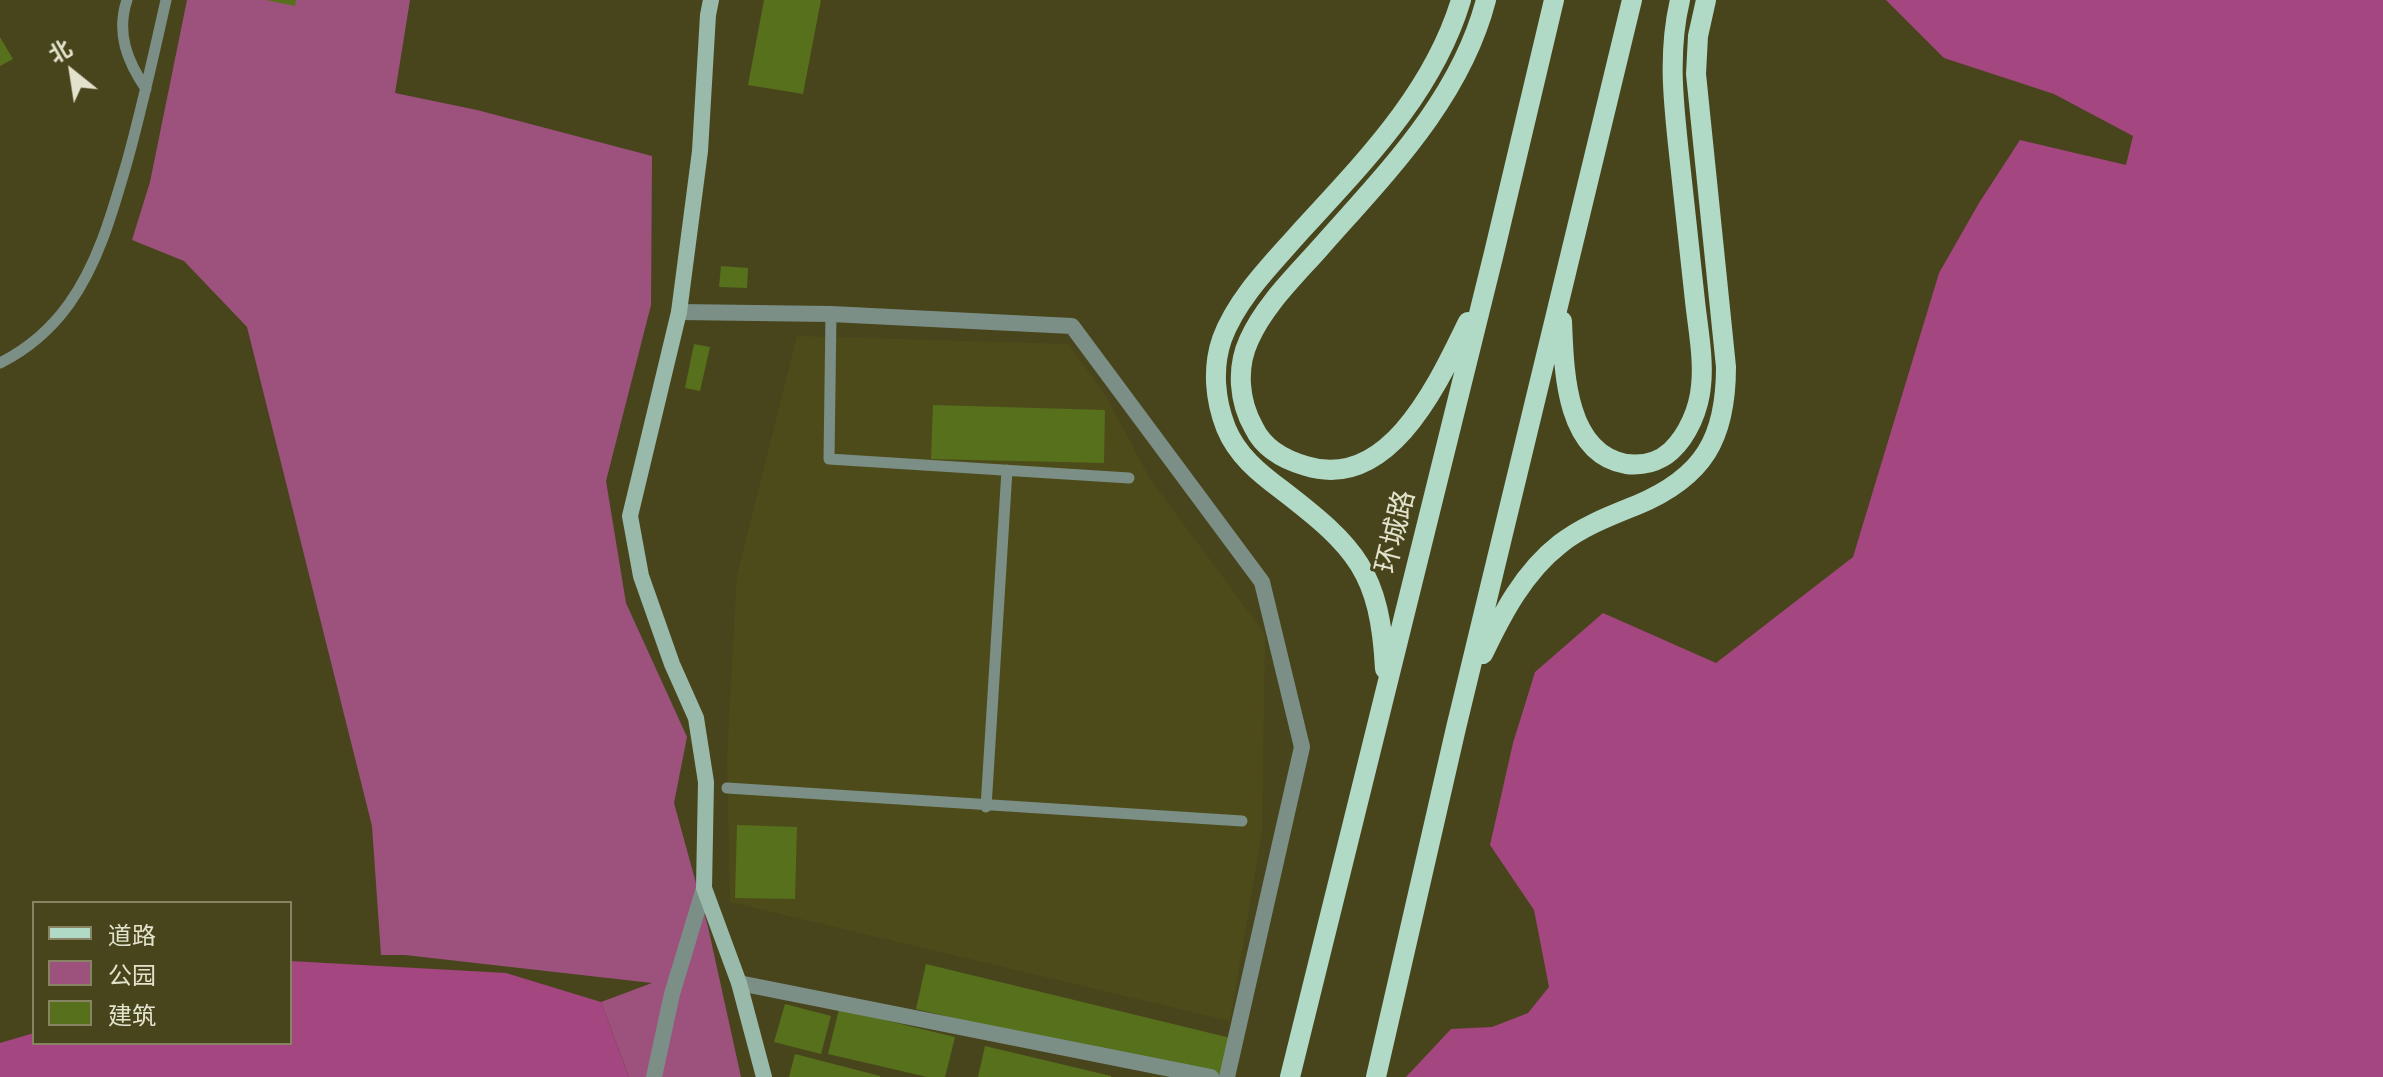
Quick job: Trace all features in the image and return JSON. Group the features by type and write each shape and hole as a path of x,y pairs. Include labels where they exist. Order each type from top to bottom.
{"main road":[{"path":"1384,699 1381,618 1364,569 1335,532 1262,475 1242,455 1227,431 1221,413 1216,365 1226,331 1249,293 1412,100 1440,55 1461,0"},
{"path":"1486,0 1462,66 1426,123 1297,274 1253,332 1243,357 1241,381 1254,430 1276,453 1312,468 1346,468 1373,458 1394,442 1419,411 1451,357 1487,282"},
{"name":"环城路","path":"1290,1077 1554,0"},
{"path":"1376,1077 1456,728 1632,0"},
{"path":"1562,294 1568,386 1579,424 1589,444 1608,458 1624,463 1645,464 1664,457 1677,445 1690,424 1702,384 1672,96 1673,33 1680,0"},
{"path":"1464,698 1500,619 1543,560 1560,543 1580,530 1677,484 1701,461 1717,434 1724,406 1726,367 1696,74 1698,36 1706,0"}],"street":[{"path":"654,1077 672,994 704,888 706,782 696,718 672,664 641,576 630,516 679,312 700,151 711,0"},
{"path":"679,312 831,314 1072,326 1262,582 1302,747 1227,1077"},
{"path":"704,888 739,983 764,1077"},
{"path":"739,983 1211,1077"}],"lane":[{"path":"127,0 121,20 122,38 132,67 146,89"},
{"path":"0,363 46,331 69,305 86,277 110,217 146,89 166,0"},
{"path":"831,314 829,459 1129,478"},
{"path":"986,807 1007,470"},
{"path":"727,788 1242,821"}],"shaded area":[{"path":"1886,0 2383,0 2383,1077 1406,1077 1451,1029 1492,1027 1528,1013 1549,987 1534,910 1490,845 1513,743 1535,672 1603,613 1716,663 1853,557 1939,273 2020,140 2126,165 2133,136 2054,94 1944,58"},
{"path":"797,336 1068,344 1106,396 1150,479 1265,634 1262,832 1230,1021 730,902 727,757 737,575"},
{"path":"292,961 506,973 601,1002 629,1077 0,1077 0,1043 32,1034 32,1045 292,1045"}],"green space":[{"path":"187,0 410,0 395,93 477,110 652,156 651,305 606,481 626,603 687,737 674,803 708,927 741,1077 629,1077 601,1002 652,983 405,955 381,955 372,826 247,327 184,261 132,240 150,182"}],"building":[{"path":"266,0 296,0 295,6"},
{"path":"764,0 821,0 803,94 748,85"},
{"path":"0,37 13,59 0,66"},
{"path":"721,266 748,268 747,288 719,287"},
{"path":"694,344 710,347 700,391 685,388"},
{"path":"933,405 1105,410 1104,463 931,459"},
{"path":"737,825 797,827 795,899 735,898"},
{"path":"926,964 1243,1041 1234,1077 1200,1077 916,1009"},
{"path":"785,1004 831,1016 821,1054 774,1042"},
{"path":"839,1009 955,1037 945,1077 927,1077 828,1054"},
{"path":"985,1046 1111,1076 1111,1077 978,1077"},
{"path":"795,1054 880,1076 880,1077 789,1077"}]}
